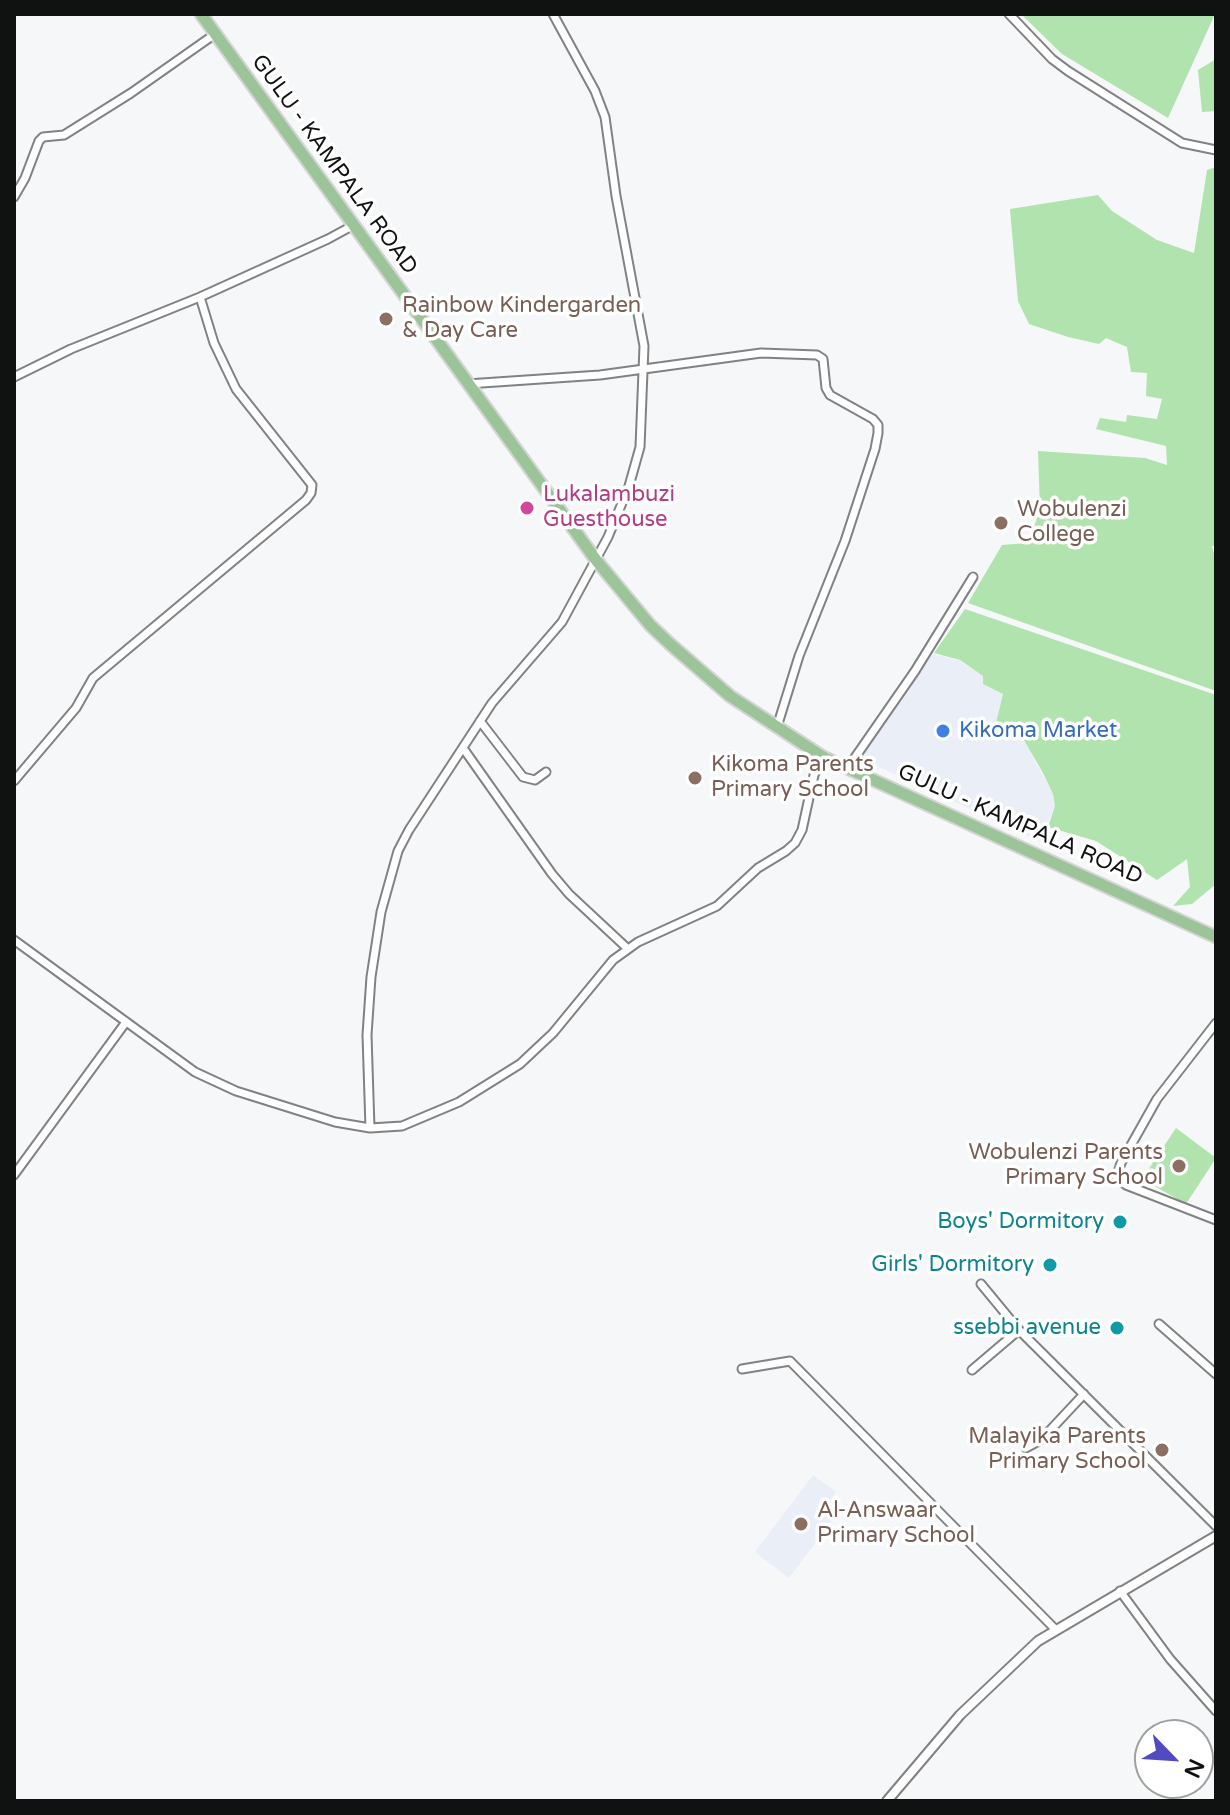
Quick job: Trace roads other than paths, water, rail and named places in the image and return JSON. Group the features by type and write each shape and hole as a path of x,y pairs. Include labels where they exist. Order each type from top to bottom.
{"main road":[{"name":"GULU - KAMPALA ROAD","path":"201,14 596,560 650,625 670,644 713,682 823,757 1216,937"}],"street":[{"path":"370,1128 367,1035 371,977 381,912 398,851 498,695 562,622 623,502 640,447 644,346 616,196 605,117 590,79 553,14"},
{"path":"1009,14 1041,44 1052,59 1068,71 1182,143 1216,150"},
{"path":"14,197 43,137 64,135 215,34"},
{"path":"14,377 71,349 200,297 352,226"},
{"path":"14,781 76,708 93,678 311,493 312,485 236,389 214,343 200,297"},
{"path":"467,384 600,375 761,353 817,355 823,359 826,388 830,395 873,419 878,425 875,449 845,541 799,656 777,727"},
{"path":"847,769 907,684 973,577"},
{"path":"480,721 523,777 535,780 546,772"},
{"path":"463,748 552,874 628,949"},
{"path":"14,940 195,1072 236,1091 286,1108 370,1128 402,1126 459,1102 520,1064 553,1033 604,968 628,949 717,906 758,868 795,843 802,830 814,775 823,757"},
{"path":"14,1175 126,1022"},
{"path":"1216,1023 1157,1099 1121,1163 1116,1178 1126,1185 1216,1220"},
{"path":"981,1284 1019,1330 1216,1526"},
{"path":"1159,1324 1216,1374"},
{"path":"972,1370 1019,1330"},
{"path":"742,1369 790,1361 1055,1629"},
{"path":"1026,1448 1041,1440 1084,1394"},
{"path":"887,1801 991,1683 1055,1629 1216,1536"},
{"path":"1120,1591 1170,1659 1216,1711"}],"place":[{"name":"Rainbow Kindergarden & Day Care","path":"386,319"},
{"name":"Lukalambuzi Guesthouse","path":"527,508"},
{"name":"Wobulenzi College","path":"1001,523"},
{"name":"Kikoma Market","path":"943,731"},
{"name":"Kikoma Parents Primary School","path":"695,778"},
{"name":"Wobulenzi Parents Primary School","path":"1179,1166"},
{"name":"Boys' Dormitory","path":"1120,1222"},
{"name":"Girls' Dormitory","path":"1050,1265"},
{"name":"ssebbi avenue","path":"1117,1328"},
{"name":"Malayika Parents Primary School","path":"1162,1450"},
{"name":"Al-Answaar Primary School","path":"801,1524"}]}
